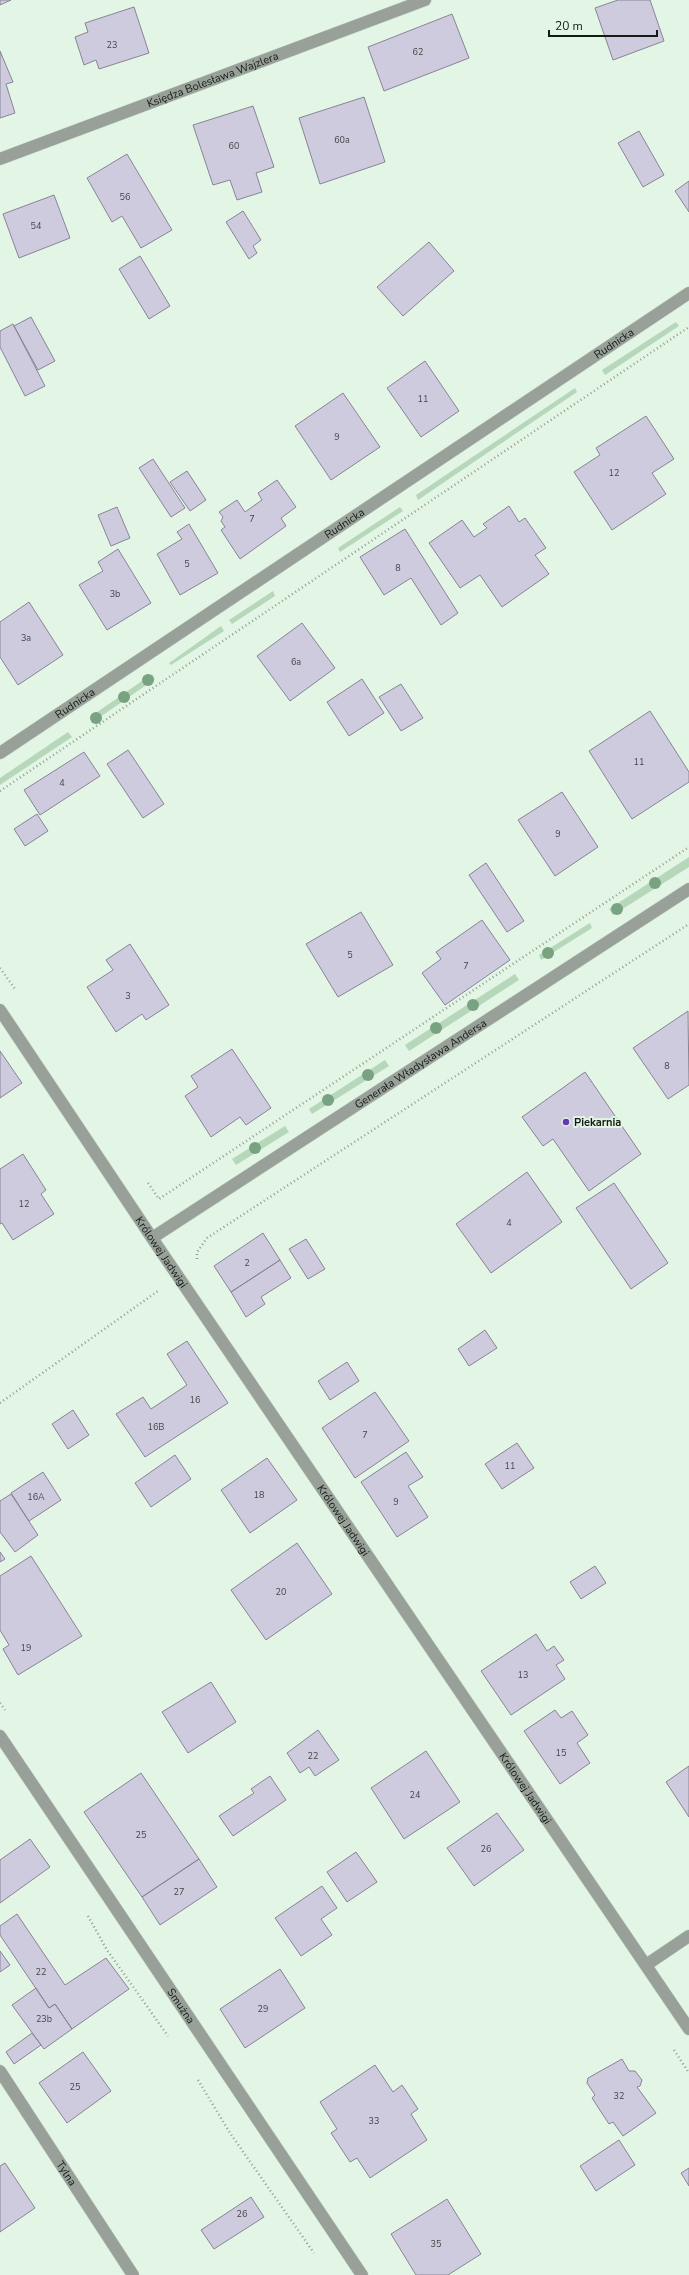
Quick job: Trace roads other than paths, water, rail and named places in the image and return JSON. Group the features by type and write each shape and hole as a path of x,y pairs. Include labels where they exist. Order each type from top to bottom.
{"street":[{"name":"Księdza Bolesława Wajzlera","path":"0,159 425,0"},
{"name":"Rudnicka","path":"0,753 689,293"},
{"name":"Generała Władysława Andersa","path":"152,1238 689,889"},
{"name":"Królowej Jadwigi","path":"0,1010 152,1238 689,2029"},
{"name":"Smużna","path":"0,1736 362,2275"},
{"path":"646,1965 689,1936"},
{"name":"Tylna","path":"0,2073 132,2275"}],"place":[{"name":"Piekarnia","path":"566,1122"}]}
